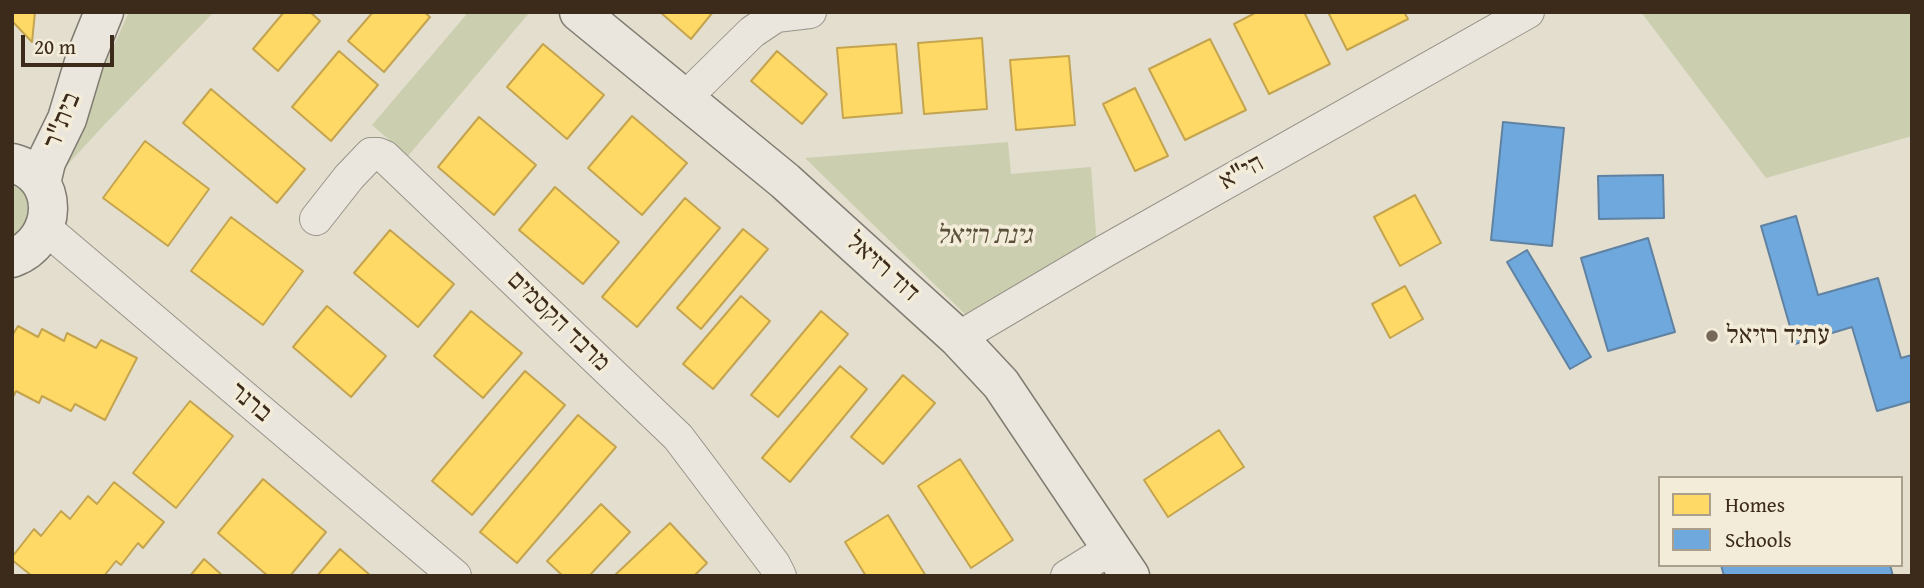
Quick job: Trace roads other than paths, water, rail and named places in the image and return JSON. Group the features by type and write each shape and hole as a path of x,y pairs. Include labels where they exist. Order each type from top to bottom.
{"street":[{"name":"בית\"ר","path":"27,173 46,162 67,119 85,59 104,12"},
{"name":"דוד רזיאל","path":"579,12 785,181 958,338 1001,384 1121,562"},
{"path":"685,98 752,32 776,16 810,12"},
{"name":"הי\"א","path":"958,338 1105,251 1528,12"},
{"name":"בית\"ר","path":"12,154 38,131 85,59"},
{"name":"מרבד הקסמים","path":"316,219 371,154 385,157 678,437 774,564 780,576"},
{"path":"12,258 28,251 38,241 46,229 49,213 47,198 27,173"},
{"name":"ברנר","path":"46,229 455,576"},
{"path":"1067,576 1121,562"}],"place":[{"name":"עתיד רזיאל","path":"1712,336"}],"park label":[{"name":"גינת רזיאל","path":"984,236"}]}
